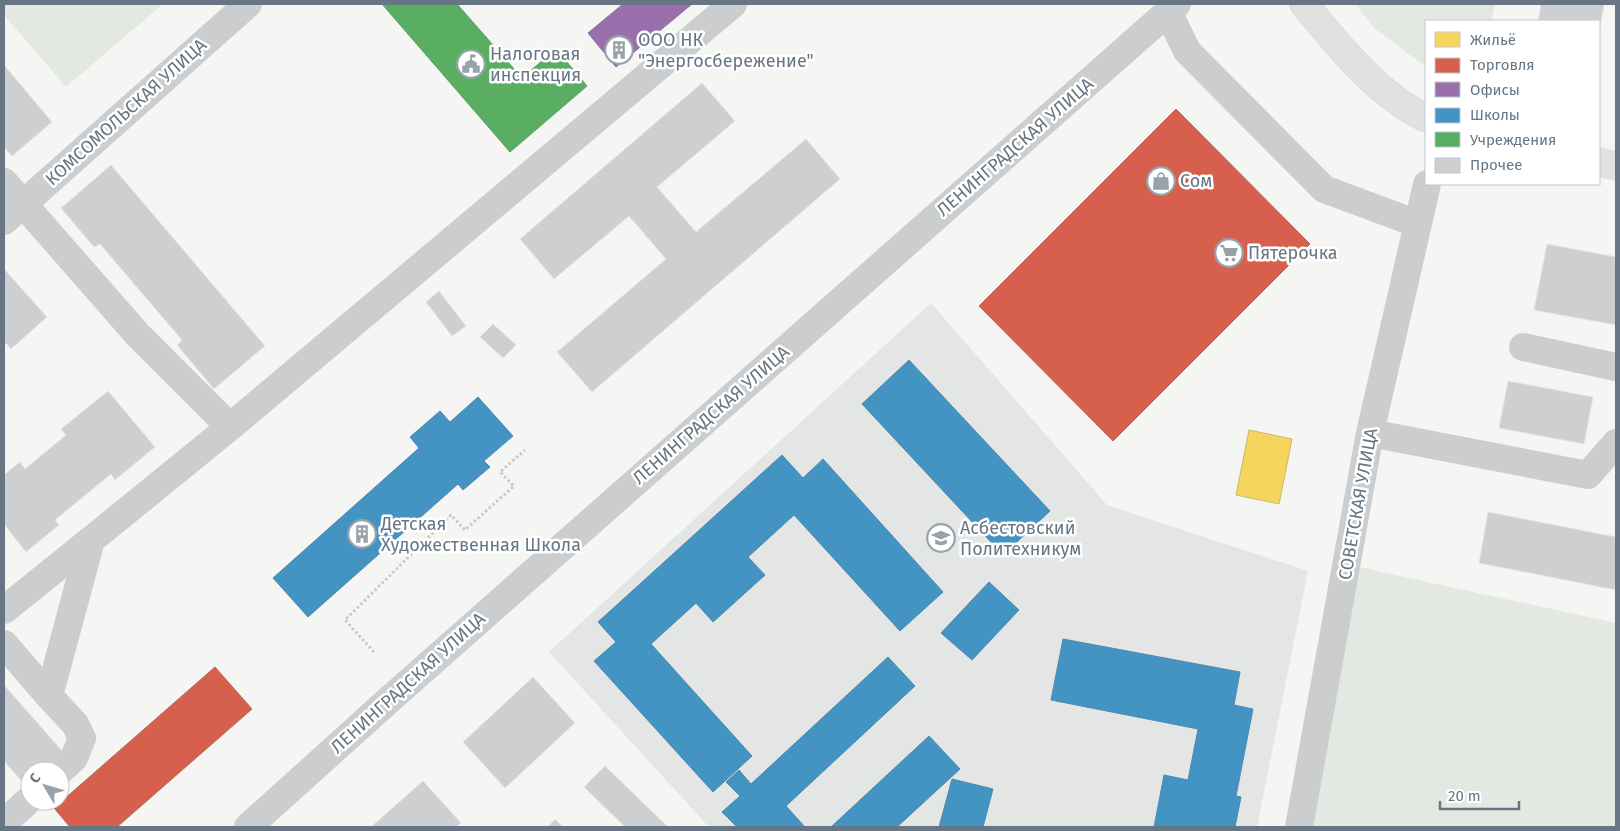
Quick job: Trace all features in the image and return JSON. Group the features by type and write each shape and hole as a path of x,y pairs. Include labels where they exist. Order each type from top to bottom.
{"main road":[{"path":"1304,4 1347,55 1388,93 1425,117"},
{"path":"1600,162 1616,166"}],"street":[{"name":"КОМСОМОЛЬСКАЯ УЛИЦА","path":"4,221 248,4"},
{"path":"4,610 230,427 733,4"},
{"path":"1172,8 1187,51 1324,189 1418,224"},
{"name":"ЛЕНИНГРАДСКАЯ УЛИЦА","path":"248,827 404,686 1172,8"},
{"path":"4,182 138,335 230,427"},
{"name":"СОВЕТСКАЯ УЛИЦА","path":"1299,827 1370,433 1428,185"},
{"path":"1523,347 1616,367"},
{"path":"1370,433 1588,475 1616,443"},
{"path":"49,696 91,540"},
{"path":"4,644 75,724 82,738 74,758 70,762"},
{"path":"4,823 20,808"}],"path":[{"path":"374,652 345,620 451,515 465,530 514,486 500,472 524,450"}],"shaded area":[{"path":"4,4 163,4 66,87 4,15"},
{"path":"1355,4 1495,4 1491,20 1425,20 1425,66 1374,28"},
{"name":"Асбестовский Политехникум","path":"931,303 1107,505 1308,571 1257,827 709,827 549,652"},
{"path":"1359,567 1616,623 1616,827 1310,827"}],"building: Жильё":[{"path":"1249,430 1292,439 1279,504 1236,495"}],"building: Торговля":[{"path":"1176,109 1310,244 1113,441 979,306"},
{"path":"215,667 252,709 117,827 70,827 57,811 70,811 70,794"}],"building: Офисы":[{"name":"ООО НК \"Энергосбережение\"","path":"623,4 692,4 616,67 588,33"}],"building: Школы":[{"path":"909,360 1050,511 1003,555 862,404"},
{"name":"Детская Художественная Школа","path":"478,397 513,436 484,461 490,467 463,490 458,484 308,617 273,578 419,448 410,437 440,411 450,422"},
{"path":"782,455 803,478 823,459 943,592 900,631 794,515 748,557 765,575 713,622 696,603 651,644 752,756 713,792 594,661 616,642 598,622"},
{"path":"989,582 1019,610 972,660 941,633"},
{"path":"1063,639 1240,672 1234,705 1253,709 1236,796 1241,797 1235,827 1154,827 1164,775 1188,780 1198,729 1051,700"},
{"path":"888,657 915,686 786,806 805,827 737,827 722,812 740,796 726,782 739,770 751,784"},
{"path":"929,736 960,769 897,827 831,827"},
{"path":"952,779 993,789 983,827 939,827"}],"building: Учреждения":[{"name":"Налоговая инспекция","path":"382,4 457,4 522,78 556,49 587,86 510,152"}],"building: Прочее":[{"path":"1541,4 1604,4 1600,27 1600,20 1538,20"},
{"path":"4,65 52,122 12,156 4,147"},
{"path":"702,83 735,121 657,187 696,232 806,139 840,179 592,392 557,352 666,259 629,216 554,279 520,239"},
{"path":"111,165 265,346 214,389 177,345 182,340 100,244 94,247 61,208"},
{"path":"1547,244 1616,257 1616,325 1534,310"},
{"path":"4,269 47,317 11,349 6,343 4,345"},
{"path":"439,291 466,326 452,336 426,302"},
{"path":"493,324 516,345 503,358 480,337"},
{"path":"1508,381 1593,397 1584,444 1499,428"},
{"path":"108,391 155,447 115,480 111,474 55,520 59,525 26,552 4,524 4,475 20,462 25,469 66,435 61,429"},
{"path":"1488,512 1616,537 1616,590 1479,563"},
{"path":"533,677 575,723 505,788 463,742"},
{"path":"4,685 63,752 53,761 20,761 20,779 4,761"},
{"path":"605,766 668,827 625,827 584,787"},
{"path":"423,781 461,823 456,827 371,827"},
{"path":"555,819 563,827 548,827"}],"place":[{"name":"ООО НК \"Энергосбережение\"","path":"619,50"},
{"name":"Налоговая инспекция","path":"471,64"},
{"name":"Сом","path":"1161,181"},
{"name":"Пятерочка","path":"1229,253"},
{"name":"Детская Художественная Школа","path":"362,534"},
{"name":"Асбестовский Политехникум","path":"941,538"}]}
